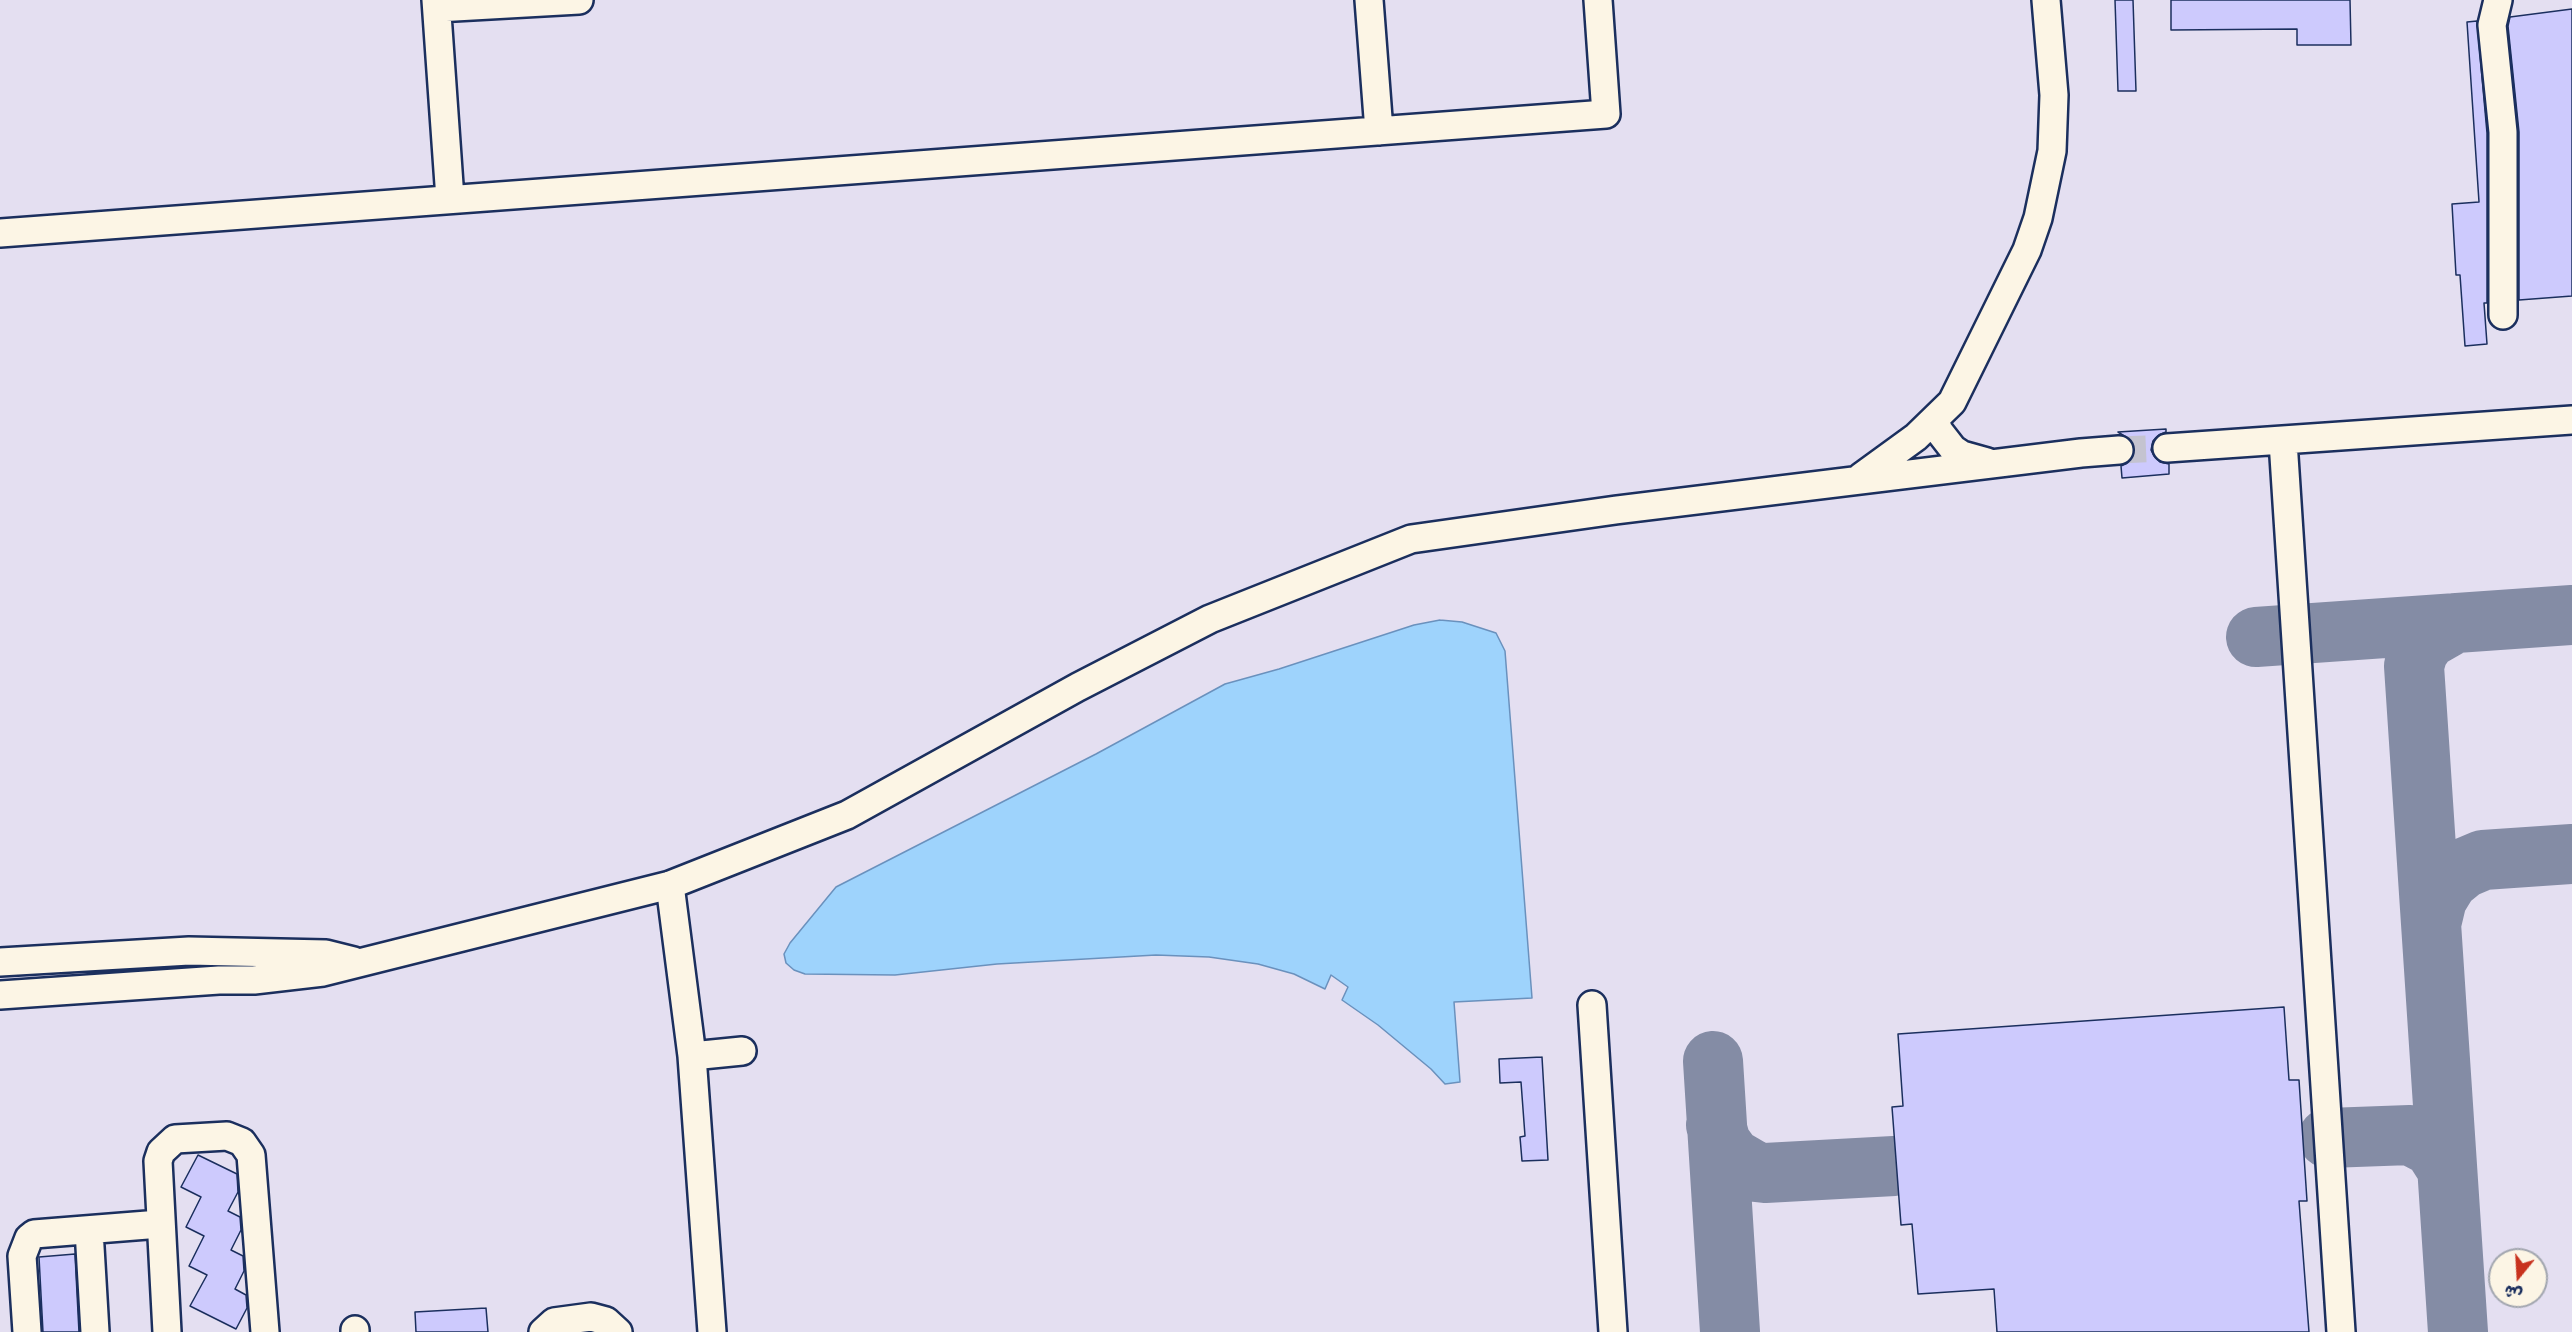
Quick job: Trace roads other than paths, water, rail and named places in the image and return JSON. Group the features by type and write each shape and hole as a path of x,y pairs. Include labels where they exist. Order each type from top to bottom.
{"lane":[{"path":"450,200 436,4 579,0"},
{"path":"1369,0 1379,131"},
{"path":"0,232 1606,114 1598,0"},
{"path":"1853,481 1896,453 1935,421 1952,402 2027,250 2047,185 2054,123 2054,95 2046,0"},
{"path":"2498,0 2492,25 2503,132 2503,315"},
{"path":"2167,448 2572,420"},
{"path":"1935,421 1938,431 1953,449 1971,458 1994,463"},
{"path":"2283,441 2341,1332"},
{"path":"0,994 289,978 323,972 670,885 847,815 1078,687 1210,619 1411,540 1605,512 1994,463 2119,450"},
{"path":"670,885 692,1056 712,1332"},
{"path":"0,962 189,951 326,954 358,962"},
{"path":"1592,1005 1613,1332"},
{"path":"692,1056 742,1051"},
{"path":"167,1332 158,1161 167,1145 175,1139 227,1136 235,1138 248,1148 252,1163 266,1332"},
{"path":"27,1332 22,1256 26,1243 34,1234 160,1224"},
{"path":"89,1230 95,1332"},
{"path":"543,1332 554,1322 591,1317 606,1321 618,1332"}],"water":[{"path":"1440,620 1462,622 1496,633 1505,651 1532,998 1454,1002 1460,1082 1445,1084 1431,1069 1378,1025 1342,1000 1348,987 1331,975 1325,989 1294,974 1258,964 1209,957 1156,955 997,964 895,975 805,974 794,970 786,963 784,954 790,943 836,887 1096,754 1225,684 1414,625"}],"tunnel":[{"path":"2119,450 2167,448"}]}
